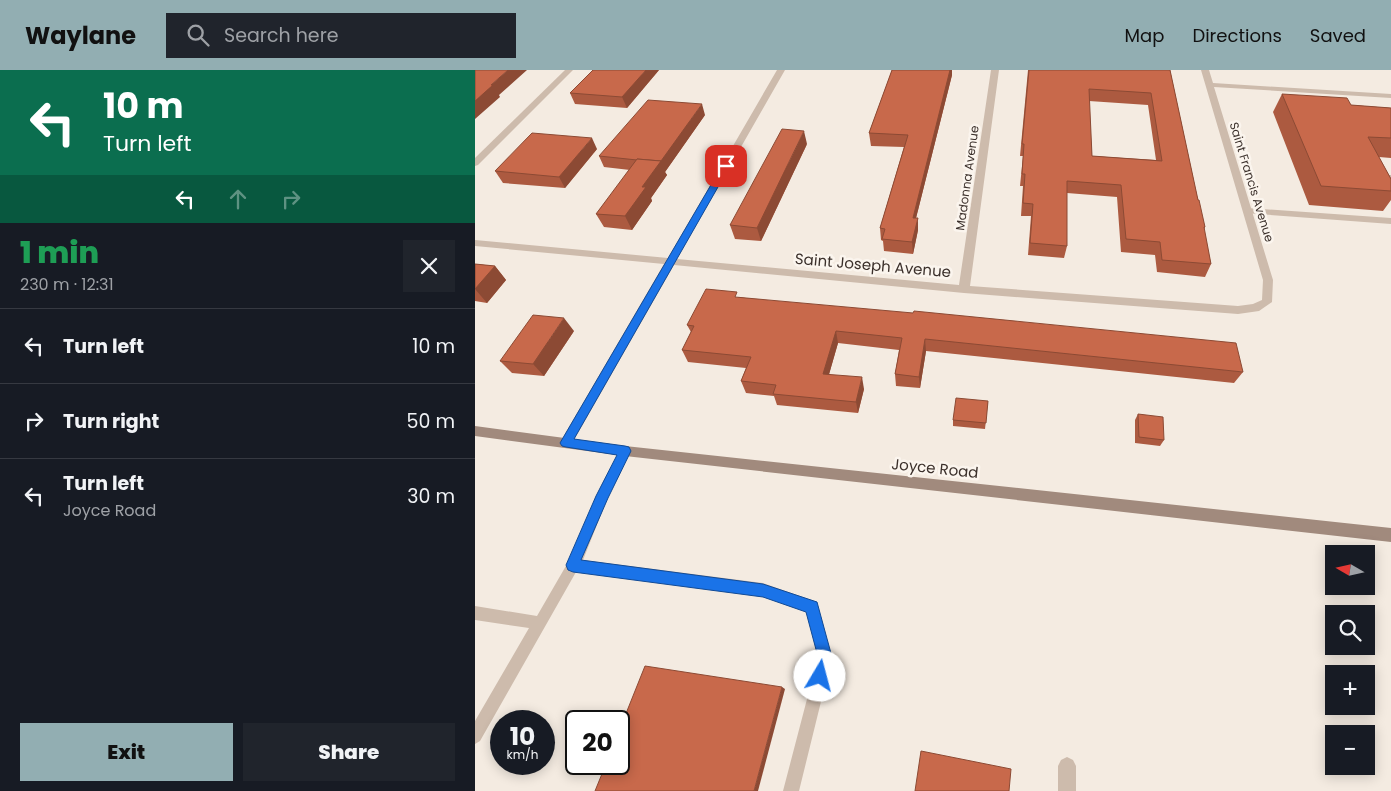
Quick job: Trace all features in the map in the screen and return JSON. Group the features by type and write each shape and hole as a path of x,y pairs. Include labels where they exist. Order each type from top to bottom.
{"street":[{"path":"475,164 569,70"},
{"path":"566,443 781,70"},
{"name":"Madonna Avenue","path":"964,289 995,70"},
{"name":"Saint Francis Avenue","path":"1205,70 1268,280 1267,302"},
{"path":"1209,85 1391,96"},
{"name":"Saint Joseph Avenue","path":"475,243 964,289 1238,310 1255,308 1267,302"},
{"name":"Joyce Road","path":"475,431 625,451 1391,535"},
{"path":"1067,766 1067,791"}],"lane":[{"path":"1247,211 1391,221"},
{"path":"475,736 573,565 602,496 625,451"},
{"path":"573,565 763,590 812,607 825,657 791,791"},
{"path":"475,613 539,623"}],"building":[{"path":"475,70 508,70 475,101"},
{"path":"593,70 646,70 622,97 570,93"},
{"path":"892,70 950,70 913,218 918,218 912,242 882,239 885,229 880,228 908,135 869,133"},
{"path":"1029,70 1170,70 1205,227 1211,264 1162,260 1160,242 1126,239 1121,185 1067,181 1067,246 1030,243 1033,204 1023,203 1025,174 1022,174 1024,144 1022,144","holes":["1089,89 1151,93 1162,161 1092,156"]},
{"path":"1282,94 1347,98 1351,105 1391,108 1391,138 1368,137 1391,179 1391,191 1321,186"},
{"path":"648,100 702,104 661,161 599,156"},
{"path":"782,129 804,131 757,228 730,225"},
{"path":"532,133 592,138 559,177 495,171"},
{"path":"637,159 661,161 642,187 646,187 625,216 596,214"},
{"path":"475,264 495,266 475,289"},
{"path":"706,289 737,292 735,297 913,313 914,311 1236,343 1243,372 925,339 919,377 895,374 902,338 836,331 823,374 862,377 856,402 773,394 776,385 741,381 751,357 682,350 694,326 687,325"},
{"path":"533,315 564,318 533,364 500,361"},
{"path":"956,398 988,401 986,423 953,420"},
{"path":"1138,414 1163,417 1164,440 1139,437"},
{"path":"645,666 782,687 754,791 595,791 602,775 630,775 630,710 627,710"},
{"path":"921,751 1011,769 1009,791 915,791"}],"route":[{"path":"726,166 566,443 625,451 602,496 579,555 573,565 763,590 812,607 825,657 820,676"}]}
